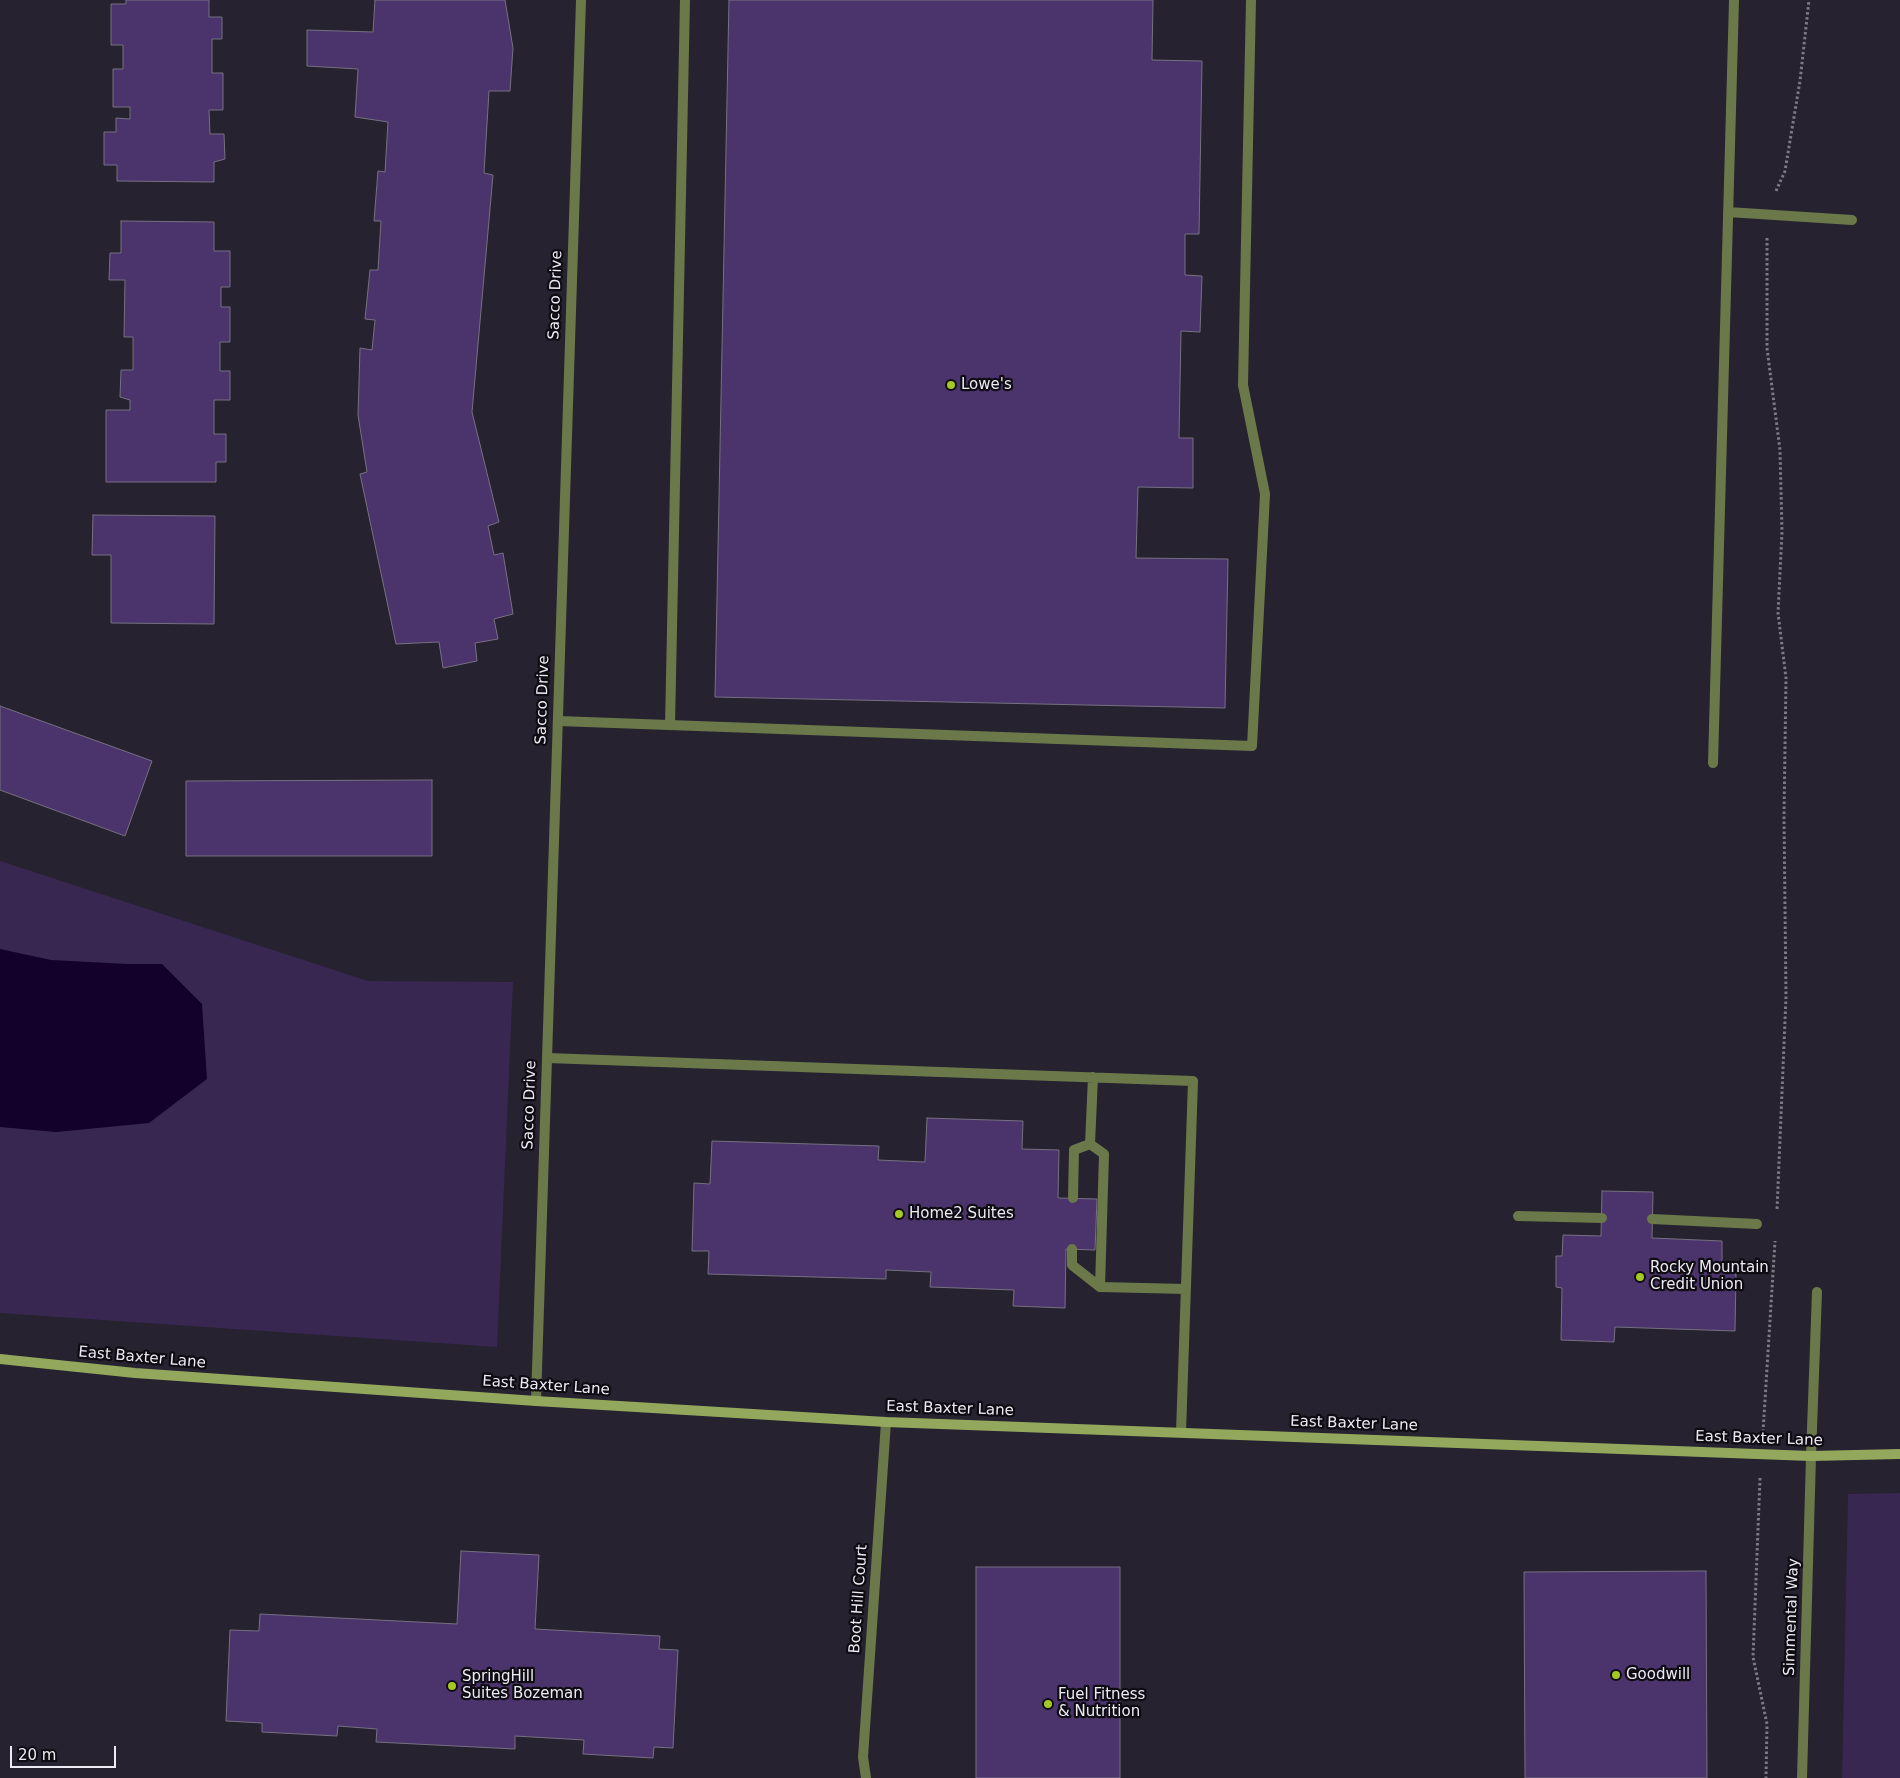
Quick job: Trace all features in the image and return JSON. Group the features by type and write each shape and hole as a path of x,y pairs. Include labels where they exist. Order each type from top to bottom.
{"main road":[{"name":"East Baxter Lane","path":"0,1359 135,1374 886,1422 1811,1456 1900,1454"}],"street":[{"name":"Sacco Drive","path":"536,1401 580,0"},
{"path":"670,725 685,0"},
{"path":"558,721 1252,746 1265,494 1242,385 1251,0"},
{"path":"1713,762 1734,0"},
{"path":"1728,212 1852,220"},
{"path":"547,1058 1193,1081 1181,1432"},
{"path":"1090,1144 1093,1077"},
{"path":"1073,1198 1074,1150 1090,1144"},
{"path":"1090,1144 1104,1154 1100,1287"},
{"path":"1518,1216 1602,1218"},
{"path":"1652,1219 1757,1224"},
{"path":"1072,1250 1072,1265 1100,1287 1186,1289"},
{"name":"Simmental Way","path":"1802,1778 1817,1292"},
{"name":"Boot Hill Court","path":"866,1778 863,1757 886,1422"}],"path":[{"path":"1776,1214 1786,997 1784,817 1786,678 1778,613 1782,532 1780,450 1767,348 1767,214 1785,170 1800,81 1809,0"},
{"path":"1766,1778 1767,1724 1752,1657 1776,1233"}],"shaded area":[{"path":"0,861 368,981 513,982 497,1347 0,1313"},
{"path":"0,949 51,960 162,964 202,1004 207,1079 149,1123 56,1132 0,1127"},
{"path":"1900,1493 1900,1778 1842,1778 1848,1494"}],"building":[{"path":"126,0 209,0 209,17 222,17 222,39 212,39 212,73 223,73 223,110 209,110 210,134 224,134 225,159 214,162 214,182 117,181 117,165 104,165 104,132 116,132 116,118 130,119 130,107 113,107 113,69 123,69 123,45 111,45 111,4 126,4"},
{"path":"375,0 505,0 513,48 510,91 489,91 484,173 493,175 472,412 499,522 488,526 494,555 503,553 513,614 494,619 498,639 475,643 477,661 443,668 439,642 396,644 360,474 367,472 358,415 360,348 372,350 375,320 365,319 370,270 378,270 381,221 374,221 378,171 385,172 388,122 355,117 358,69 307,66 307,30 373,32"},
{"name":"Lowe's","path":"729,0 1153,0 1152,60 1202,61 1199,234 1185,234 1185,275 1202,276 1200,332 1181,331 1179,438 1193,438 1193,488 1138,487 1136,558 1228,559 1225,708 715,697"},
{"path":"121,221 214,222 214,251 230,251 230,287 221,287 221,307 230,307 230,342 220,342 220,371 230,371 230,400 214,400 214,434 226,434 226,462 216,462 216,482 106,482 106,410 130,410 130,400 120,397 121,370 133,370 133,337 124,337 125,280 109,280 110,253 121,253"},
{"path":"93,515 215,516 214,624 111,623 111,555 92,555"},
{"path":"0,706 152,761 125,836 0,790"},
{"path":"432,780 432,856 186,856 186,781"},
{"path":"927,1118 1023,1121 1022,1149 1059,1150 1058,1198 1097,1199 1095,1250 1066,1249 1065,1308 1013,1306 1014,1290 930,1287 931,1272 886,1270 886,1279 708,1274 709,1251 692,1251 694,1183 710,1184 712,1141 879,1146 878,1160 925,1162"},
{"path":"1602,1191 1653,1192 1652,1238 1722,1241 1722,1273 1736,1274 1735,1331 1615,1327 1614,1342 1561,1340 1562,1288 1556,1287 1556,1256 1562,1256 1563,1235 1601,1236"},
{"name":"SpringHill Suites Bozeman","path":"461,1551 539,1555 535,1629 660,1636 659,1649 678,1650 673,1748 654,1747 653,1758 583,1754 584,1740 515,1736 515,1749 376,1742 377,1729 338,1726 337,1736 262,1732 262,1723 226,1721 230,1630 259,1631 260,1614 457,1624"},
{"path":"976,1567 1120,1567 1120,1778 976,1778"},
{"name":"Goodwill","path":"1706,1571 1707,1778 1525,1778 1524,1572"}],"place":[{"name":"Lowe's","path":"951,385"},
{"name":"Home2 Suites","path":"899,1214"},
{"name":"Rocky Mountain Credit Union","path":"1640,1277"},
{"name":"Goodwill","path":"1616,1675"},
{"name":"SpringHill Suites Bozeman","path":"452,1686"},
{"name":"Fuel Fitness & Nutrition","path":"1048,1704"}]}
